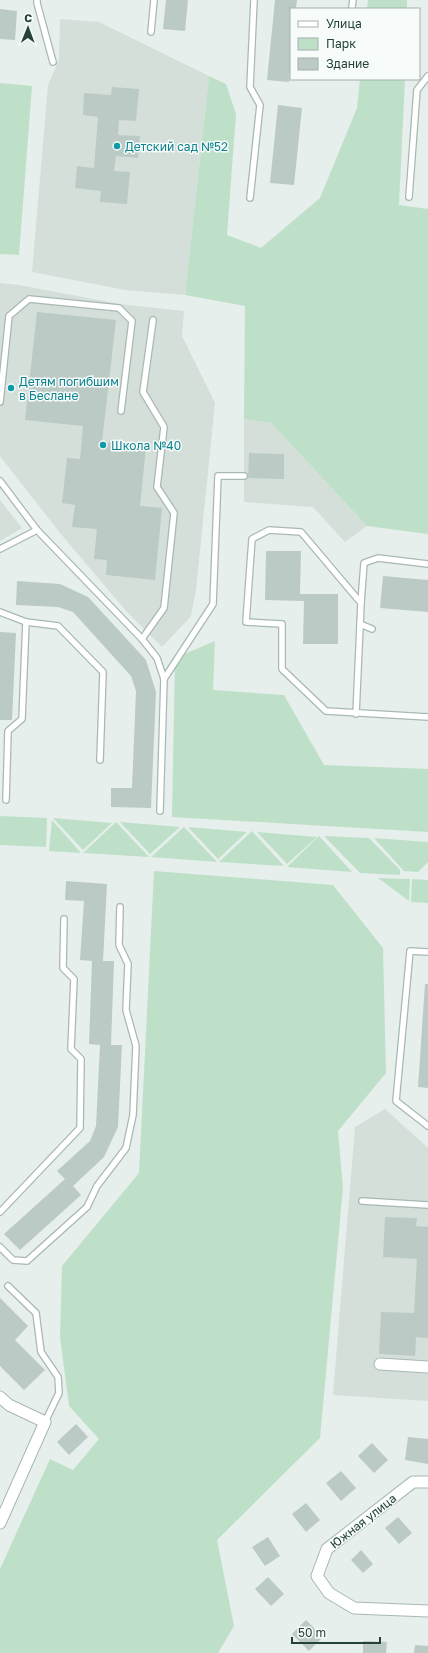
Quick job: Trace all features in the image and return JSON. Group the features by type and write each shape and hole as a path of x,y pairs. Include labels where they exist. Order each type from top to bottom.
{"street":[{"path":"380,1364 428,1367"},
{"path":"0,1397 9,1405 45,1422 4,1506 0,1523"},
{"name":"Южная улица","path":"428,1482 413,1482 328,1549 317,1576 329,1593 354,1608 428,1611"}],"lane":[{"path":"37,0 53,62"},
{"path":"151,32 154,0"},
{"path":"250,198 260,105 250,87 254,0"},
{"path":"352,7 353,0"},
{"path":"409,197 417,92 428,76"},
{"path":"0,402 9,316 29,299 119,308 132,321 121,411"},
{"path":"142,639 164,608 174,513 157,487 164,427 143,392 153,320"},
{"path":"164,679 213,604 218,476 244,476"},
{"path":"0,481 38,530 142,639 157,658 164,679 160,811"},
{"path":"0,549 38,530"},
{"path":"361,603 301,532 269,530 252,539 246,622 282,624 282,669 326,711 356,714 428,717"},
{"path":"356,714 364,563 378,558 428,564"},
{"path":"0,612 26,622 58,626 103,672 100,760"},
{"path":"6,800 8,731 22,719 26,622"},
{"path":"360,624 372,629"},
{"path":"0,1247 13,1260 27,1261 87,1207 97,1186 126,1148 133,1115 136,1046 126,1010 128,964 119,945 120,907"},
{"path":"0,1212 80,1128 81,1059 71,1049 74,979 63,968 64,918"},
{"path":"428,952 410,950 396,1101 428,1126"},
{"path":"362,1201 428,1205"},
{"path":"8,1286 36,1313 41,1352 58,1377 59,1393 45,1422"}],"shaded area":[{"path":"60,19 99,22 209,76 185,295 125,290 32,272 48,85 59,60"},
{"path":"0,283 19,285 120,304 184,311 182,336 215,403 196,590 191,616 162,647 127,612 60,533 0,456"},
{"path":"244,419 271,423 367,526 345,542 313,507 244,502"},
{"path":"0,500 22,528 0,541"},
{"path":"385,1109 428,1148 428,1401 333,1395 355,1127"}],"green space":[{"path":"368,0 407,0 407,8 367,8"},
{"path":"209,76 226,84 236,114 227,235 261,248 320,198 357,108 360,80 405,80 399,205 428,209 428,534 367,526 271,423 244,419 245,306 185,295"},
{"path":"0,83 32,86 19,255 0,254"},
{"path":"215,641 213,690 284,695 324,765 428,769 428,832 172,817 175,658"},
{"path":"0,816 47,818 46,847 0,845"},
{"path":"53,818 112,823 83,850"},
{"path":"52,820 81,853 49,851"},
{"path":"116,822 149,857 83,853"},
{"path":"120,822 180,827 150,854"},
{"path":"184,827 217,862 151,857"},
{"path":"188,827 247,832 218,859"},
{"path":"252,831 284,866 219,862"},
{"path":"257,832 317,837 287,864"},
{"path":"319,836 352,872 287,867"},
{"path":"324,836 369,838 400,870 400,875 360,873"},
{"path":"374,838 428,842 428,862 418,872 404,871"},
{"path":"154,871 333,885 383,948 386,1073 338,1131 343,1187 320,1438 217,1540 234,1626 218,1653 0,1653 0,1569 50,1459 73,1470 99,1439 69,1406 60,1337 62,1266 139,1173"},
{"path":"378,878 410,879 409,901"},
{"path":"412,879 428,880 428,903 411,902"}],"building":[{"path":"166,0 188,0 185,31 163,29"},
{"path":"275,0 297,0 296,8 290,8 289,82 267,80"},
{"path":"0,9 17,11 15,40 0,39"},
{"name":"Детский сад №52","path":"112,87 139,89 136,121 119,120 118,135 140,136 138,158 116,156 114,171 130,172 127,204 100,202 101,191 75,188 77,166 94,168 98,117 83,115 84,93 111,95"},
{"path":"278,105 302,108 294,185 270,183"},
{"name":"Школа №40","path":"37,312 116,320 102,442 146,447 140,506 162,508 155,580 106,575 107,560 94,559 97,529 72,527 75,505 62,503 67,458 80,459 83,426 25,420"},
{"path":"249,453 284,454 284,479 248,478"},
{"path":"266,551 301,551 300,594 338,594 338,644 303,644 304,601 265,600"},
{"path":"383,576 428,580 428,612 380,608"},
{"path":"17,581 60,584 88,597 146,660 156,692 151,808 111,807 111,788 132,788 136,691 131,676 73,612 58,607 16,605"},
{"path":"0,632 16,633 12,720 0,720"},
{"path":"66,881 107,884 103,961 114,961 111,1045 122,1045 118,1127 104,1157 73,1186 81,1195 20,1250 4,1234 65,1179 57,1171 90,1141 96,1126 100,1045 89,1044 92,961 80,960 84,901 65,900"},
{"path":"425,984 428,984 428,1088 418,1087"},
{"path":"385,1217 417,1218 416,1226 428,1227 428,1338 416,1337 415,1356 379,1354 381,1312 414,1313 417,1259 383,1257"},
{"path":"0,1298 28,1326 15,1340 45,1370 24,1390 0,1366"},
{"path":"76,1424 88,1437 69,1455 57,1442"},
{"path":"408,1437 428,1439 428,1464 405,1460"},
{"path":"372,1443 388,1460 374,1473 358,1456"},
{"path":"341,1471 356,1488 341,1501 326,1483"},
{"path":"306,1503 320,1520 306,1532 292,1514"},
{"path":"398,1517 412,1533 399,1544 385,1528"},
{"path":"268,1537 280,1556 265,1566 252,1547"},
{"path":"361,1550 373,1564 363,1573 351,1560"},
{"path":"268,1577 284,1594 271,1606 255,1589"},
{"path":"306,1620 323,1637 309,1651 292,1634"},
{"path":"363,1641 387,1642 386,1653 363,1653"},
{"path":"415,1645 428,1646 428,1653 414,1653"}],"place":[{"name":"Детский сад №52","path":"117,146"},
{"name":"Детям погибшим в Беслане","path":"11,388"},
{"name":"Школа №40","path":"103,445"}]}
